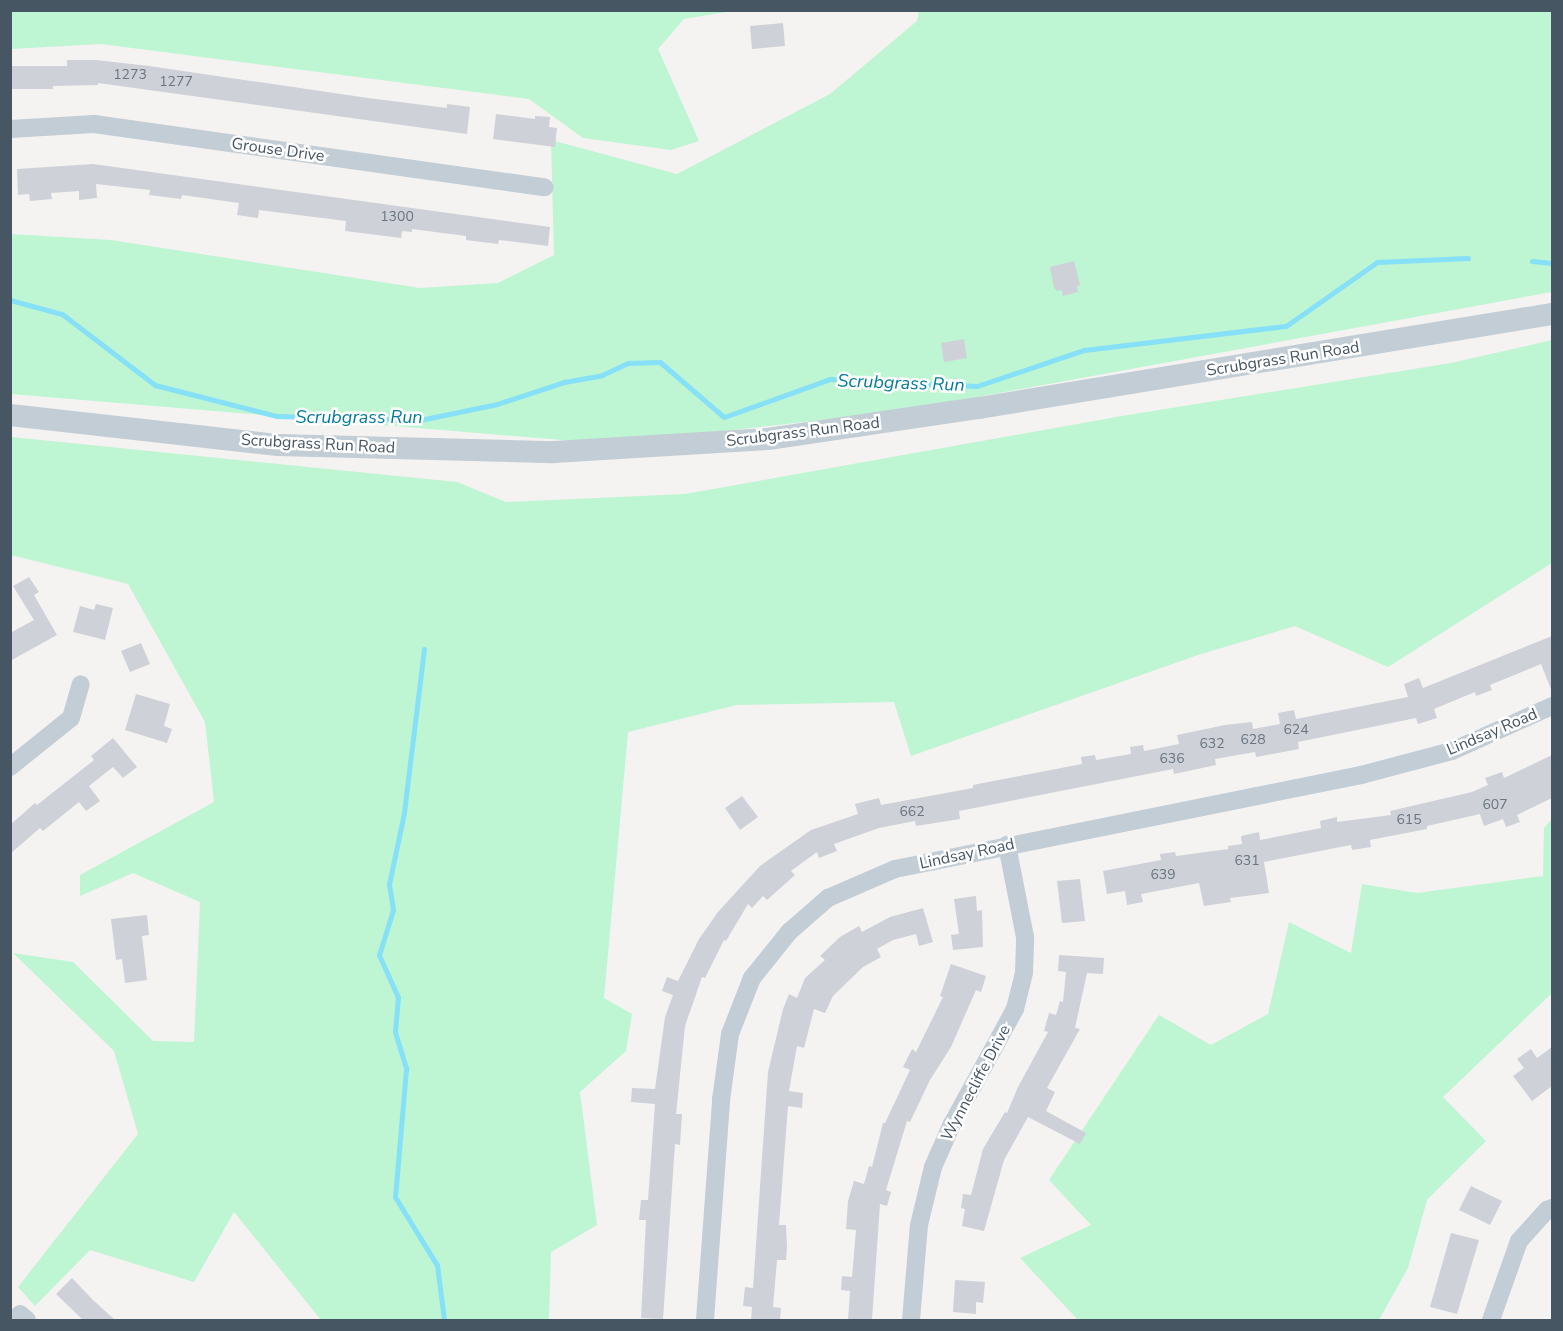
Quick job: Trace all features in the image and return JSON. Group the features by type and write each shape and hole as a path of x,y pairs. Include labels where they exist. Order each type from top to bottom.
{"street":[{"name":"Grouse Drive","path":"10,129 94,124 545,187"},
{"name":"Scrubgrass Run Road","path":"10,415 278,445 554,452 768,439 991,406 1552,314"},
{"path":"10,767 70,718 81,684"},
{"name":"Lindsay Road","path":"705,1320 721,1100 730,1034 752,978 789,932 828,898 895,869 1372,772 1452,752 1552,706"},
{"name":"Wynnecliffe Drive","path":"911,1320 919,1225 933,1167 952,1124 1015,1010 1024,972 1025,938 1007,845"},
{"path":"1491,1320 1519,1241 1547,1210 1552,1208"}],"green space":[{"path":"10,11 732,11 684,19 658,49 699,141 671,150 583,138 529,99 101,44 11,49"},
{"path":"919,11 1552,11 1552,292 901,411 610,444 11,394 10,234 111,240 420,288 498,283 554,255 551,140 677,174 830,94 917,21"},
{"path":"1552,340 1552,563 1388,667 1295,626 1198,655 911,756 894,702 737,705 628,732 604,998 632,1014 626,1051 580,1092 597,1225 551,1252 549,1320 321,1320 234,1212 194,1282 90,1250 35,1306 18,1287 138,1134 114,1051 13,953 73,962 153,1041 194,1042 200,902 133,873 80,896 80,875 214,802 205,722 128,584 11,555 11,437 457,482 506,502 685,494 1122,416 1451,363"},
{"path":"1552,819 1552,993 1443,1097 1486,1141 1427,1200 1408,1268 1379,1320 1078,1320 1020,1258 1091,1225 1049,1180 1159,1015 1211,1045 1268,1014 1289,922 1351,953 1362,884 1417,893 1543,876 1544,828"}],"building":[{"path":"783,23 785,46 752,49 750,26"},
{"path":"67,60 96,60 149,66 447,108 447,104 470,107 467,134 98,83 98,85 53,86 53,89 10,89 10,66 67,66"},
{"path":"496,114 535,119 535,116 550,117 549,127 557,128 555,147 493,139"},
{"path":"93,164 550,227 548,246 499,240 498,244 466,240 466,236 412,229 412,232 402,231 401,238 345,231 346,221 259,210 258,218 237,215 239,203 182,195 181,199 149,195 150,190 96,184 97,198 79,200 79,191 51,193 52,199 30,201 29,194 18,195 17,169"},
{"path":"1074,261 1080,285 1077,286 1078,292 1063,296 1062,290 1057,291 1054,288 1050,267"},
{"path":"964,339 967,358 944,362 941,343"},
{"path":"29,577 39,592 34,595 57,635 10,661 10,633 34,620 13,586"},
{"path":"96,604 113,608 105,640 73,632 80,606 94,610"},
{"path":"1552,636 1552,692 1541,664 1490,685 1492,690 1476,696 1475,692 1434,709 1437,718 1418,724 1416,718 1298,742 1299,749 1256,757 1255,752 1215,759 1216,765 1174,774 1173,769 959,811 960,819 916,826 915,821 879,828 834,844 837,851 819,858 817,852 791,871 795,875 767,900 763,896 752,908 748,904 726,941 724,940 705,978 702,977 685,1026 676,1114 682,1114 680,1145 675,1144 663,1319 641,1318 646,1220 639,1220 641,1200 648,1200 655,1104 631,1102 632,1088 655,1089 665,1017 673,995 662,991 667,977 678,981 699,939 718,912 760,866 811,830 858,814 855,804 879,798 881,805 973,788 973,785 1082,764 1081,757 1095,755 1096,760 1131,754 1130,747 1143,745 1144,751 1179,744 1177,735 1225,725 1252,722 1253,729 1280,724 1278,713 1294,710 1296,719 1408,697 1404,684 1419,678 1423,688"},
{"path":"141,643 150,664 130,672 121,651"},
{"path":"136,694 170,704 164,726 172,729 167,743 125,730"},
{"path":"113,738 137,767 123,778 113,767 89,786 100,801 86,811 79,802 43,831 40,828 10,854 10,825 35,803 37,805 94,760 91,756"},
{"path":"1552,755 1552,798 1517,815 1520,822 1506,827 1503,819 1484,826 1480,814 1427,826 1427,829 1370,840 1371,847 1352,850 1351,845 1264,862 1269,893 1230,898 1231,902 1204,906 1199,883 1141,894 1143,902 1127,905 1125,891 1107,894 1103,871 1161,860 1160,854 1175,852 1176,856 1228,849 1228,846 1242,844 1241,836 1259,832 1260,840 1321,828 1320,821 1337,817 1337,822 1391,815 1390,811 1472,792 1488,785 1485,778 1502,772 1504,778"},
{"path":"742,796 758,817 740,830 725,808"},
{"path":"1080,879 1085,921 1062,923 1057,881"},
{"path":"976,896 977,911 982,910 983,947 953,950 951,935 959,934 954,899"},
{"path":"923,908 933,942 919,946 916,934 893,940 877,949 881,957 863,967 833,996 825,1013 814,1009 804,1048 797,1046 789,1091 803,1093 802,1108 788,1106 779,1225 786,1225 787,1247 786,1260 777,1260 773,1307 781,1308 780,1320 751,1320 752,1307 743,1306 745,1287 753,1288 768,1072 783,1009 789,994 797,998 805,978 825,960 820,956 840,937 859,926 862,932 890,917"},
{"path":"147,915 149,935 142,936 147,980 125,983 122,959 116,960 111,919"},
{"path":"1059,955 1104,958 1103,974 1087,973 1075,1028 1080,1029 1047,1088 1055,1092 1046,1111 1086,1133 1080,1144 1028,1117 1004,1160 984,1231 962,1226 965,1209 961,1208 963,1194 971,1195 983,1149 1005,1112 1007,1113 1018,1087 1048,1032 1044,1031 1049,1013 1056,1015 1060,1001 1063,1002 1066,972 1058,971"},
{"path":"951,964 986,976 981,992 976,990 951,1047 930,1080 910,1122 907,1121 886,1190 891,1192 887,1206 880,1204 872,1320 848,1320 850,1291 841,1290 842,1276 852,1277 856,1230 846,1229 848,1201 854,1181 864,1184 869,1166 872,1167 883,1123 910,1070 903,1067 912,1049 916,1052 943,997 940,996"},
{"path":"1552,1047 1552,1086 1532,1101 1513,1076 1524,1068 1517,1059 1531,1049 1537,1058"},
{"path":"1471,1186 1502,1201 1490,1225 1459,1210"},
{"path":"1451,1233 1479,1240 1457,1314 1430,1307"},
{"path":"72,1278 115,1320 83,1320 56,1294"},
{"path":"955,1280 985,1282 983,1303 976,1302 976,1314 953,1312"}],"waterway":[{"name":"Scrubgrass Run","path":"10,300 62,314 155,385 277,416 420,420 497,404 564,382 602,375 628,363 660,362 724,417 830,379 977,386 1084,350 1286,326 1377,262 1468,258"},
{"name":"Scrubgrass Run","path":"1532,261 1552,263"},
{"path":"424,649 404,813 389,884 393,910 379,955 398,997 395,1032 406,1069 395,1197 437,1265 444,1320"}]}
